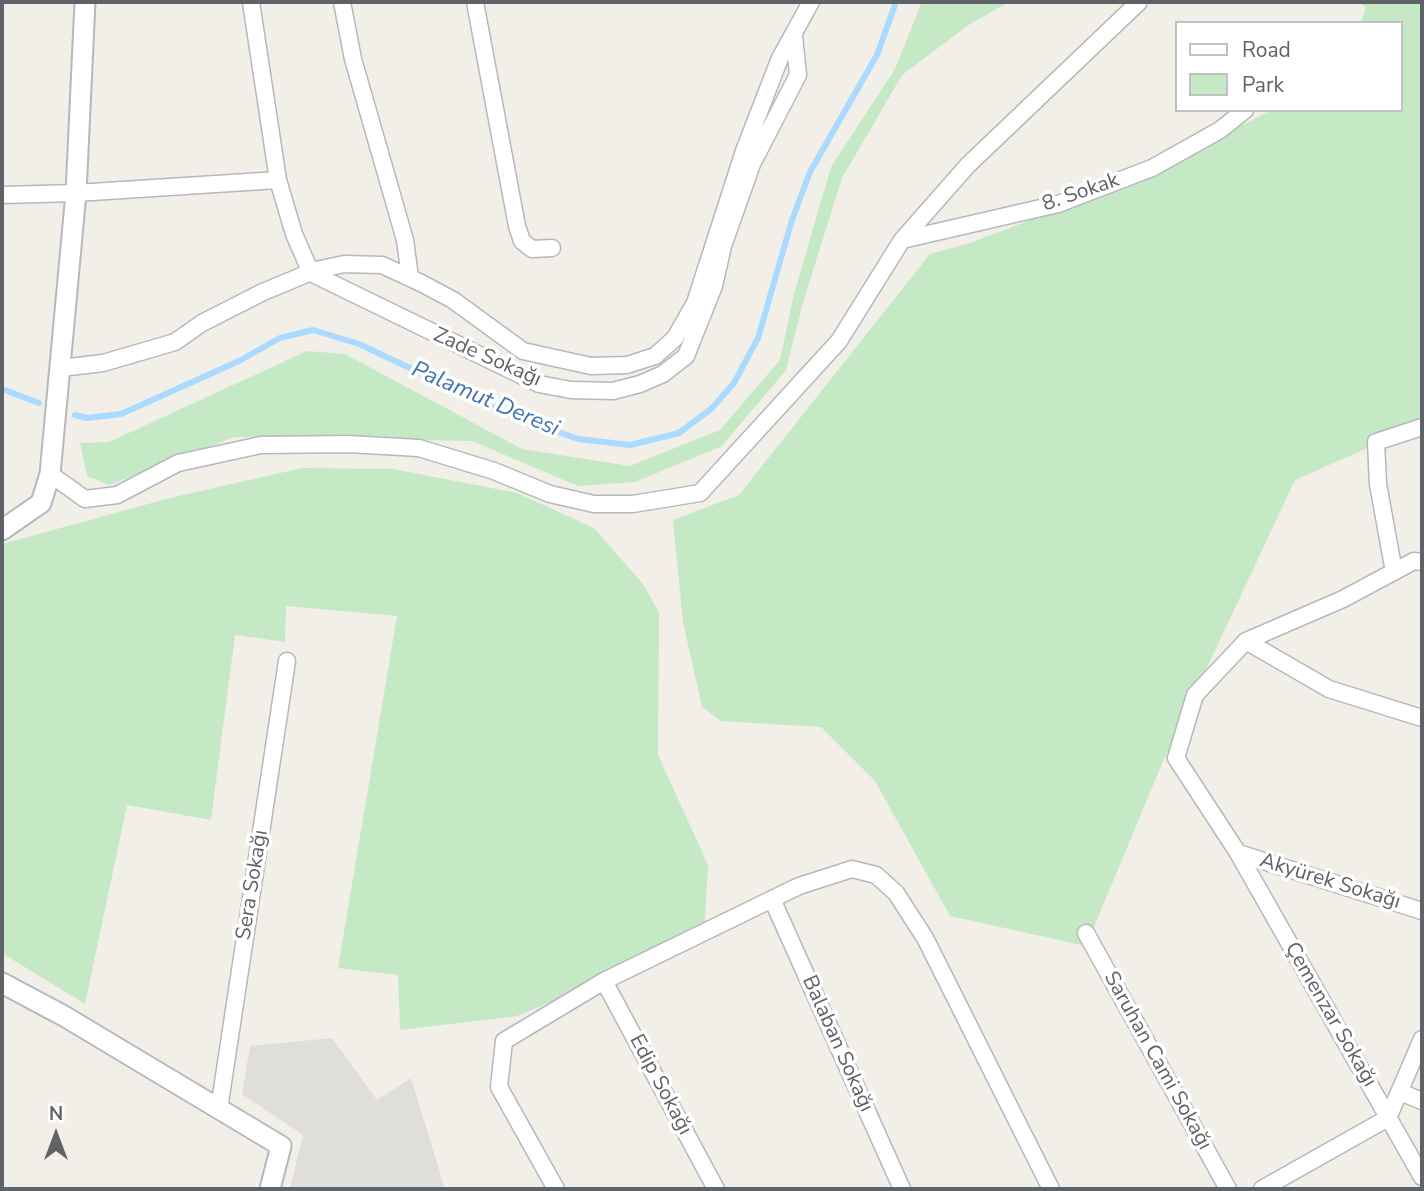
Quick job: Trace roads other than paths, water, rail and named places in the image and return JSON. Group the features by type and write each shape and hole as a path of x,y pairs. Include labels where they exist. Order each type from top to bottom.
{"street":[{"path":"2,530 40,503 50,474 76,193 85,2"},
{"path":"251,2 278,180 294,234 311,272"},
{"path":"342,2 353,59 405,240 410,277"},
{"path":"475,2 522,241 532,249 552,248"},
{"path":"61,368 79,369 175,342 202,323 263,292 311,272 344,264 382,265 410,277 453,300 523,351 591,366 627,365 655,356 675,338 695,303 744,151 780,58 811,2"},
{"path":"50,474 85,499 117,495 178,463 261,444 348,444 419,448 494,471 550,494 594,504 633,504 700,493 839,341 902,240 968,165 1139,2"},
{"name":"Zade Sokağı","path":"311,272 539,384 571,390 613,391 663,374 686,356 714,286 723,246 752,164 798,75 793,36"},
{"name":"8. Sokak","path":"902,240 1058,204 1152,168 1220,130 1242,112"},
{"path":"2,195 278,180"},
{"path":"1394,572 1377,484 1376,442 1422,427"},
{"path":"1246,641 1343,599 1414,561 1422,562"},
{"path":"1246,641 1329,689 1422,718"},
{"name":"Çemenzar Sokağı","path":"1246,641 1195,695 1176,758 1238,853 1422,1177"},
{"name":"Sera Sokağı","path":"219,1109 287,660"},
{"name":"Akyürek Sokağı","path":"1238,853 1422,911"},
{"path":"556,1189 499,1087 504,1041 604,981 799,886 852,869 876,875 896,893 925,938 1051,1189"},
{"name":"Balaban Sokağı","path":"772,899 902,1189"},
{"name":"Saruhan Cami Sokağı","path":"1086,933 1228,1189"},
{"name":"Edip Sokağı","path":"604,981 716,1189"},
{"path":"2,983 64,1016 281,1146 270,1189"},
{"path":"1262,1189 1388,1118 1422,1039"},
{"path":"1400,1092 1422,1101"}],"waterway":[{"name":"Palamut Deresi","path":"75,415 87,418 121,414 239,361 280,338 313,330 359,344 503,412 578,439 630,445 679,433 711,409 734,383 758,338 792,220 810,172 877,55 896,2"},
{"name":"Palamut Deresi","path":"2,389 39,403"}]}
